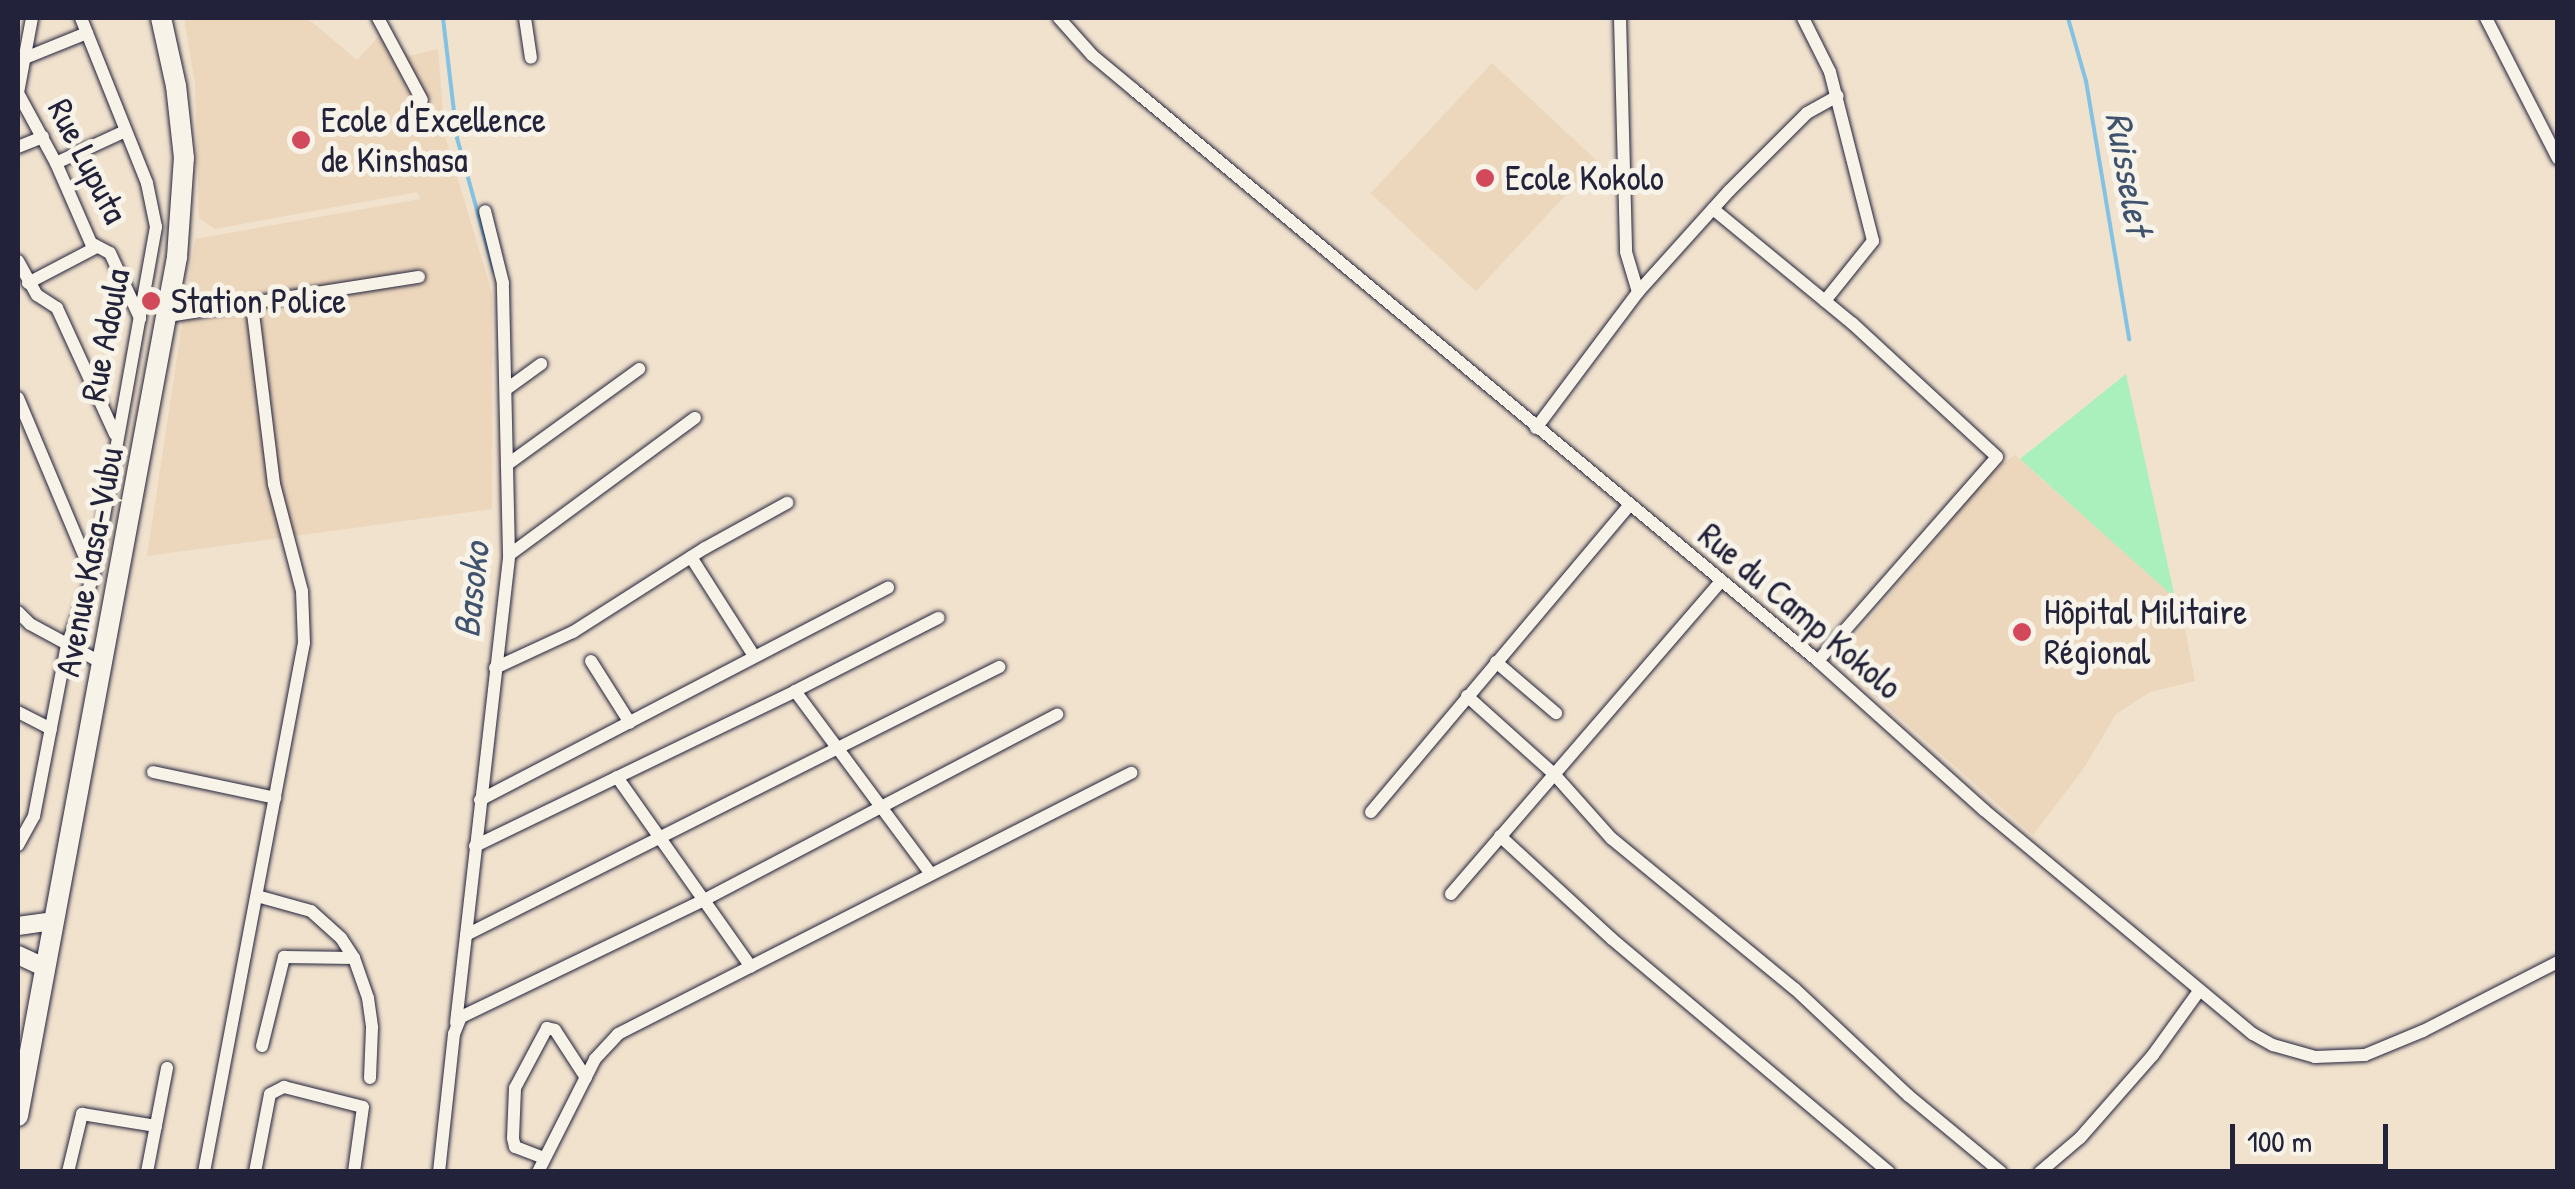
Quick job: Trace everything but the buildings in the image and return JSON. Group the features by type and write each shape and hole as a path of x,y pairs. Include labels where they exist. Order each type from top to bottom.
{"main road":[{"name":"Avenue Kasa-Vubu","path":"18,1116 170,316 184,158 176,86 162,18"}],"street":[{"name":"Rue Luputa","path":"32,18 18,93 96,248 110,254 141,320"},
{"name":"Rue Adoula","path":"18,845 34,816 66,644 93,576 116,436 141,320 156,214 81,18"},
{"path":"378,18 422,100"},
{"path":"525,18 531,58"},
{"name":"Rue du Camp Kokolo","path":"1059,18 1092,55 1818,661 1984,810 2199,991 2273,1046 2315,1057 2348,1057 2380,1050 2558,962"},
{"path":"1620,18 1626,252 1638,292"},
{"path":"1804,18 1822,50 1838,96 1873,241 1825,300"},
{"path":"2486,18 2558,159"},
{"path":"25,58 87,33"},
{"path":"1536,428 1638,292 1713,209 1807,113 1838,96"},
{"path":"56,163 123,132"},
{"path":"18,147 43,137"},
{"path":"1713,209 1825,300 1997,457 1818,661"},
{"path":"439,1172 509,555 503,283 485,211"},
{"path":"28,283 96,248"},
{"path":"18,260 37,295 57,308 116,436"},
{"path":"170,316 419,276"},
{"path":"204,1172 304,643 302,591 274,484 252,304"},
{"path":"508,388 541,364"},
{"path":"508,464 639,369"},
{"path":"18,398 23,428 93,576"},
{"path":"509,555 695,418"},
{"path":"495,668 573,632 787,502"},
{"path":"1370,812 1629,506"},
{"path":"691,557 754,656"},
{"path":"1451,894 1721,581"},
{"path":"480,800 888,588"},
{"path":"18,612 30,624 102,662"},
{"path":"476,846 938,618"},
{"path":"590,661 630,723"},
{"path":"1496,662 1556,714"},
{"path":"466,935 999,667"},
{"path":"795,691 931,874"},
{"path":"1467,696 1554,774 1611,838 1783,978 1910,1096 2002,1172"},
{"path":"18,712 50,729"},
{"path":"456,1023 483,1004 704,900 1058,715"},
{"path":"153,772 275,798"},
{"path":"586,1078 555,1030 546,1028 515,1088 516,1147 541,1165 586,1078 618,1034 1132,773"},
{"path":"617,778 751,967"},
{"path":"18,806 34,816"},
{"path":"1500,836 1536,873 1889,1172"},
{"path":"257,896 310,911 341,938 354,958 370,1013 370,1078"},
{"path":"18,926 53,921"},
{"path":"18,955 44,968"},
{"path":"262,1046 284,957 354,958"},
{"path":"2040,1172 2080,1138 2153,1055 2199,991"},
{"path":"147,1172 167,1068"},
{"path":"255,1172 270,1094 284,1087 363,1107 354,1172"},
{"path":"68,1172 82,1114 156,1126"}],"shaded area":[{"path":"184,18 307,18 357,60 381,34 409,56 438,49 445,136 492,293 492,509 147,556 195,239 420,199 417,192 215,229 199,218 195,84"},
{"name":"Ecole Kokolo","path":"1492,63 1597,161 1476,291 1371,193"},
{"name":"Hôpital Militaire Régional","path":"2015,455 2180,602 2195,681 2150,692 2116,714 2084,768 2033,835 1835,661 1991,472"}],"green space":[{"path":"2126,374 2175,598 2020,459"}],"waterway":[{"name":"Basoko","path":"443,18 457,138 494,271"},
{"name":"Ruisselet","path":"2068,18 2086,81 2129,339"}],"place":[{"name":"Ecole d'Excellence de Kinshasa","path":"301,140"},
{"name":"Ecole Kokolo","path":"1485,178"},
{"name":"Station Police","path":"151,301"},
{"name":"Hôpital Militaire Régional","path":"2022,632"}]}
